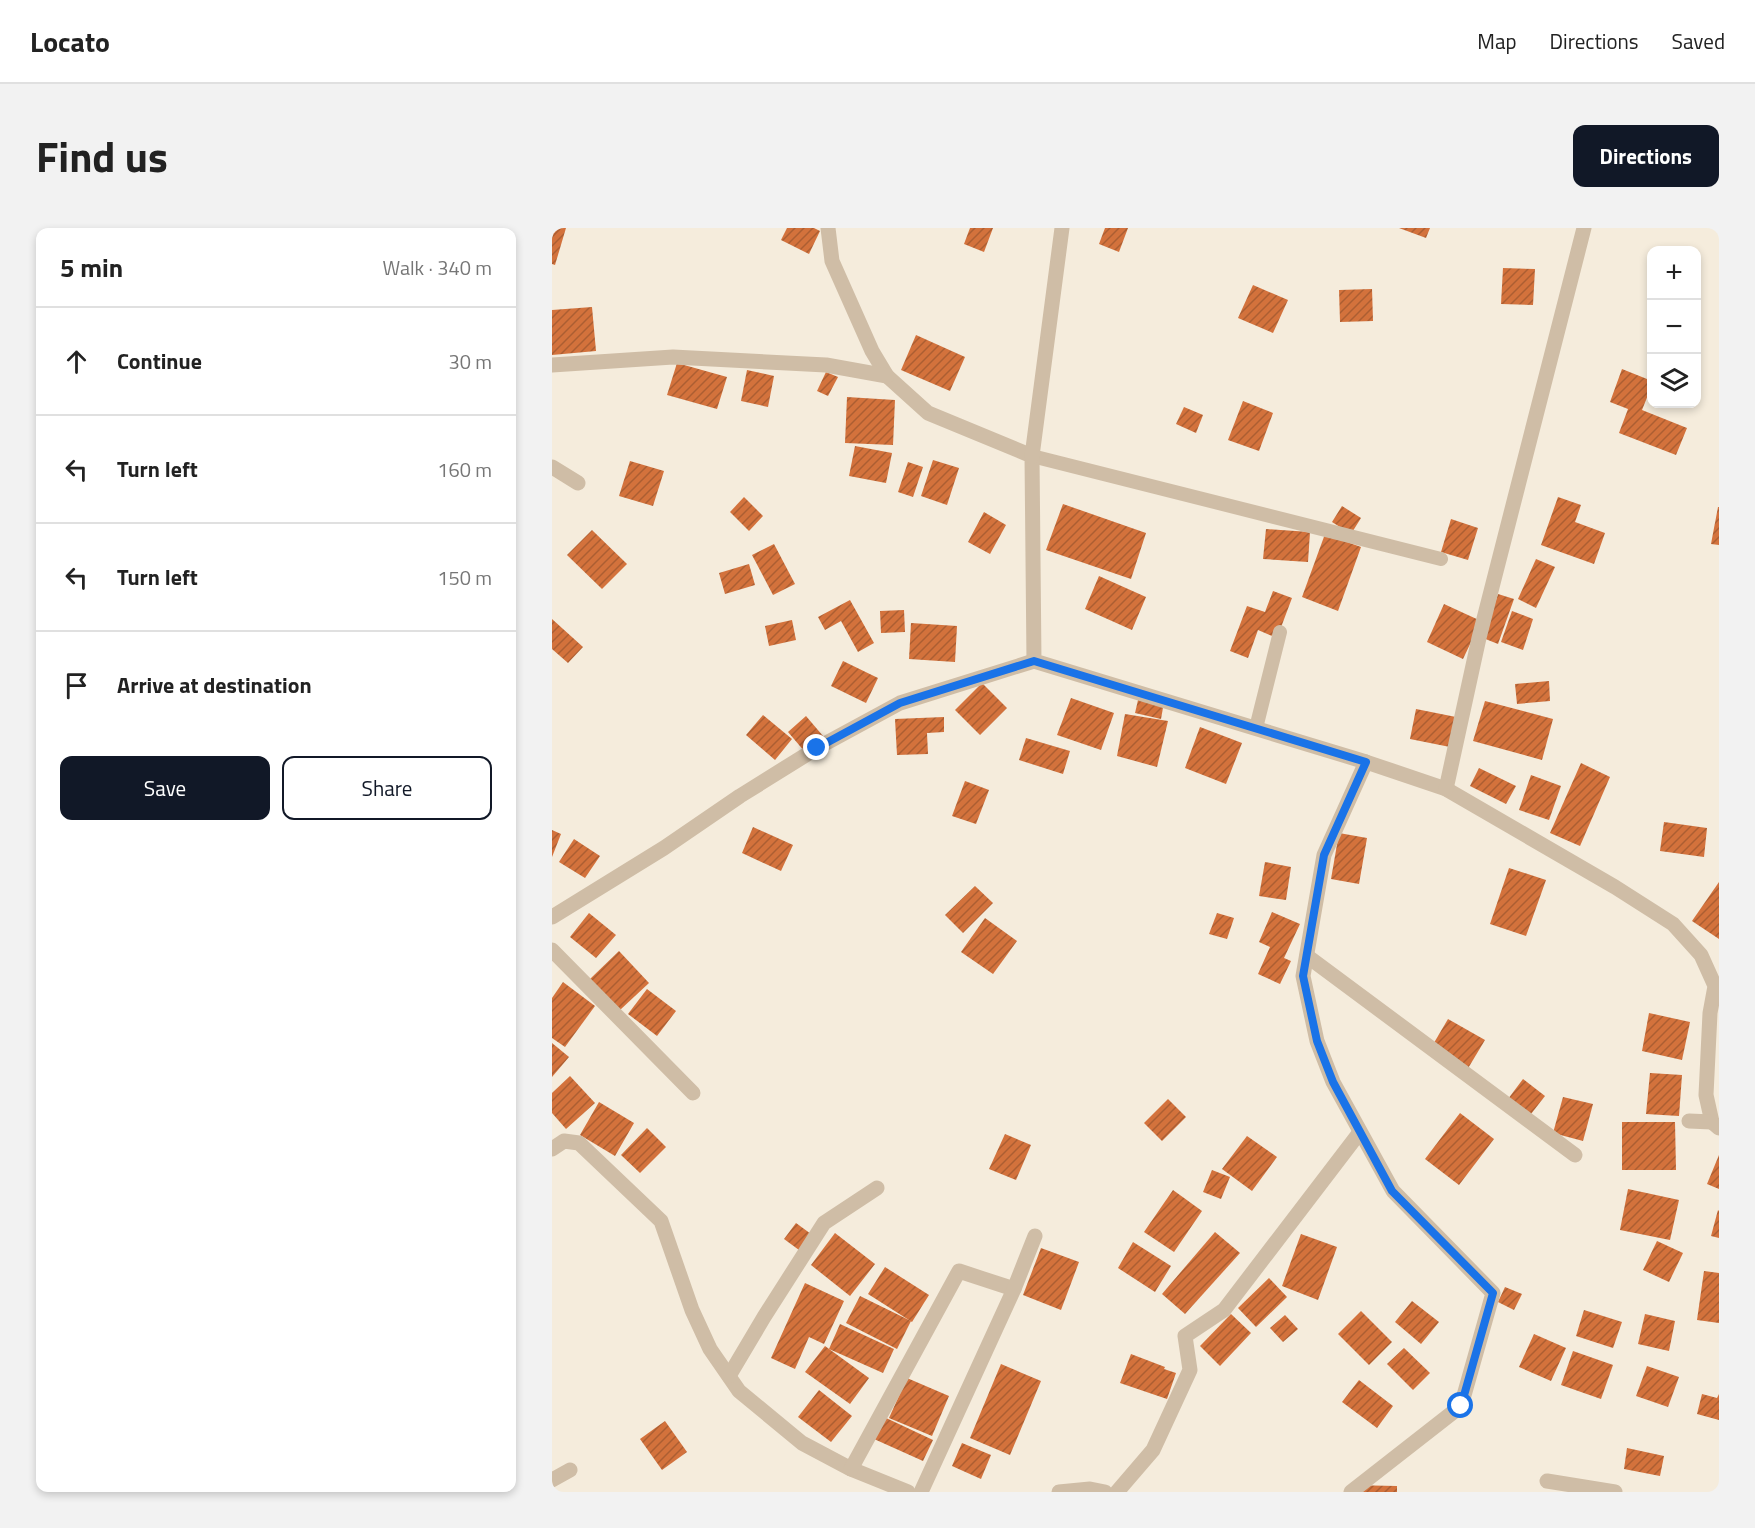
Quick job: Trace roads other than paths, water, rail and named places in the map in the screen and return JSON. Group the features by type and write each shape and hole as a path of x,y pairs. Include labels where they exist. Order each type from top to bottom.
{"street":[{"path":"828,228 832,261 872,351 887,376 928,413 1032,456"},
{"path":"1034,661 1032,456 1062,228"},
{"path":"1446,789 1479,638 1584,228"},
{"path":"552,365 673,357 826,365 887,376"},
{"path":"552,467 578,483"},
{"path":"552,917 664,848 740,796 817,748 900,703 1034,661 1366,762 1446,789 1625,893 1673,924 1701,954 1715,986 1710,1012 1706,1095 1716,1125 1689,1121"},
{"path":"1351,1492 1461,1406 1493,1293 1392,1191 1333,1082 1317,1041 1303,976 1306,957 1324,855 1366,762"},
{"path":"552,950 693,1093"},
{"path":"1306,957 1575,1155"},
{"path":"1117,1492 1153,1450 1190,1370 1185,1336 1224,1310 1360,1132"},
{"path":"552,1149 564,1141 579,1143 661,1221 692,1310 710,1349 739,1391 802,1443 851,1469 908,1492"},
{"path":"729,1376 824,1223 877,1188"},
{"path":"921,1492 1014,1289 1035,1236"},
{"path":"851,1469 959,1271 1014,1289"},
{"path":"552,1480 570,1470"},
{"path":"1547,1481 1614,1492"},
{"path":"1059,1492 1090,1489 1105,1492"}],"lane":[{"path":"1032,456 1441,560"},
{"path":"1256,728 1280,632"}]}
